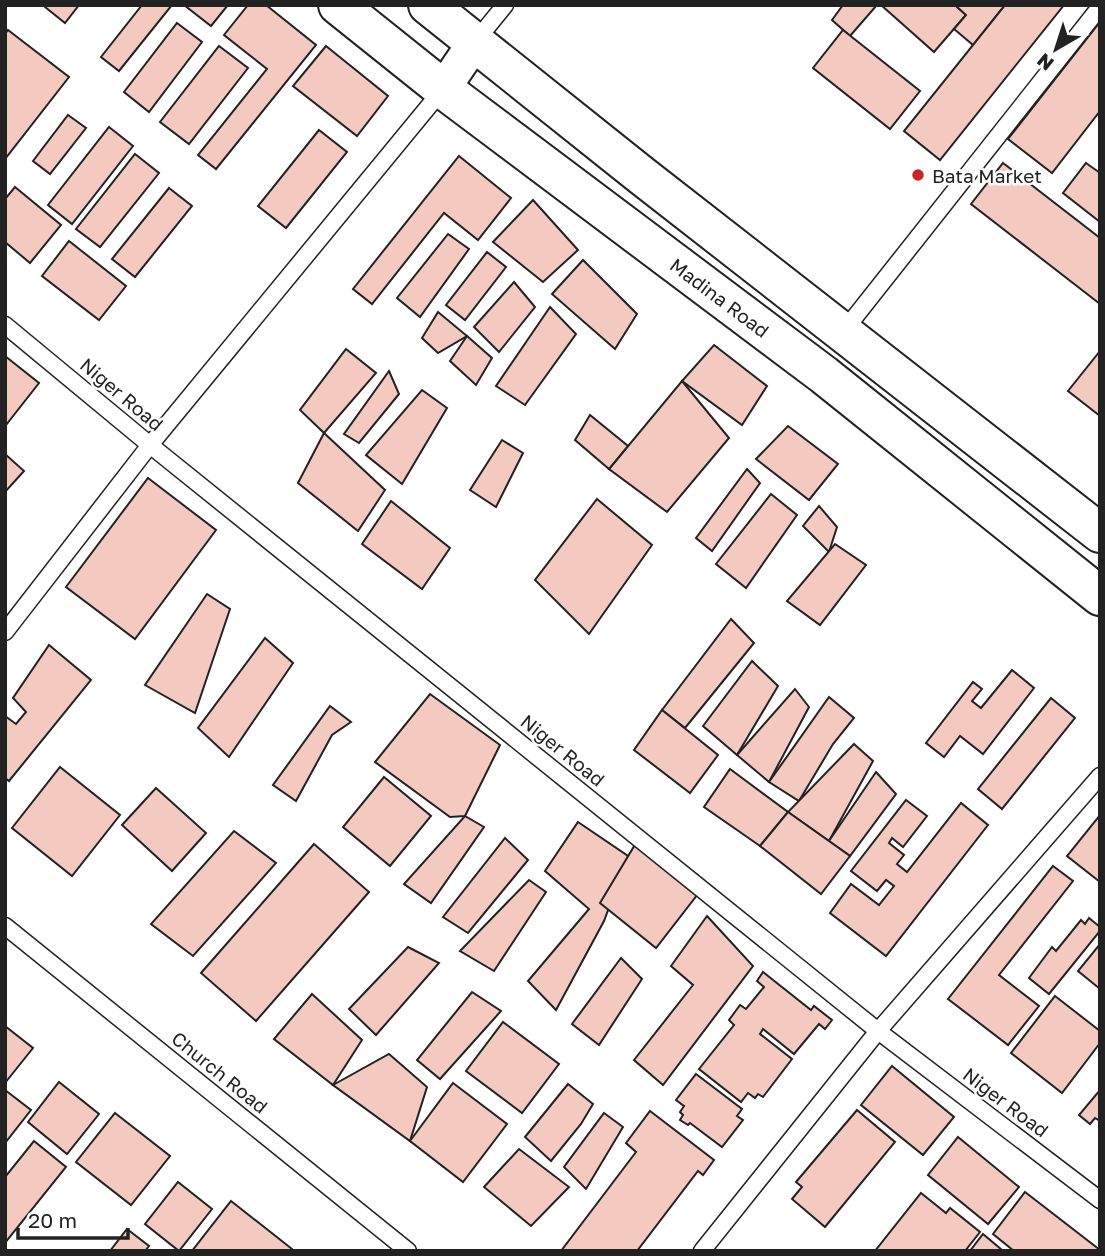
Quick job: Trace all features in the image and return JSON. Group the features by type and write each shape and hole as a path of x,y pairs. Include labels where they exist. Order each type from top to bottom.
{"main road":[{"name":"Madina Road","path":"338,5 443,89 824,375 1100,596"},
{"path":"428,5 1100,533"}],"street":[{"path":"443,89 475,42"}],"lane":[{"path":"475,42 505,5"},
{"path":"843,332 1100,7"},
{"path":"5,632 150,445 443,89"},
{"name":"Niger Road","path":"5,325 150,445 878,1031 1100,1200"},
{"path":"702,1251 878,1031 1100,776"},
{"name":"Church Road","path":"5,926 408,1251"}],"building":[{"path":"79,5 65,23 45,7"},
{"path":"142,5 172,5 119,71 101,57"},
{"path":"184,5 228,5 211,26"},
{"path":"248,5 266,5 316,45 216,169 198,155 267,69 224,35"},
{"path":"843,5 877,5 850,36 832,20"},
{"path":"881,5 955,5 966,15 934,52"},
{"path":"955,5 1005,5 973,45 954,29 966,15"},
{"path":"1005,5 1064,5 940,160 904,131"},
{"path":"1100,22 1100,111 1052,173 1008,139"},
{"path":"177,23 202,42 149,112 124,92"},
{"path":"8,30 69,77 5,159 5,34"},
{"path":"843,30 920,91 890,129 813,68"},
{"path":"219,46 248,68 189,144 160,122"},
{"path":"326,46 388,96 357,136 293,86"},
{"path":"68,115 86,128 50,174 33,161"},
{"path":"109,127 133,146 72,224 48,205"},
{"path":"319,130 347,152 286,228 258,206"},
{"path":"135,154 159,173 100,247 76,229"},
{"path":"459,156 511,198 478,240 444,213 372,304 353,289"},
{"path":"1003,163 1100,238 1100,304 971,204"},
{"path":"1086,163 1100,173 1100,222 1063,193"},
{"path":"15,187 61,225 30,263 5,242 5,199"},
{"path":"169,188 192,206 135,277 112,259"},
{"path":"533,200 578,250 543,282 493,242"},
{"path":"448,234 469,249 420,317 397,298"},
{"path":"69,241 126,286 99,320 42,276"},
{"path":"487,252 506,267 465,320 446,305"},
{"path":"583,260 637,314 615,349 552,294"},
{"path":"514,282 535,307 499,352 474,327"},
{"path":"550,307 576,334 525,405 496,386"},
{"path":"438,312 467,336 438,353 422,338"},
{"path":"467,336 492,358 476,385 450,361"},
{"path":"714,345 767,386 742,425 682,381"},
{"path":"346,349 376,373 324,433 300,410"},
{"path":"1100,351 1100,416 1068,391"},
{"path":"5,356 39,383 6,425 5,425"},
{"path":"389,371 399,394 359,443 344,434"},
{"path":"682,381 729,438 667,512 609,469"},
{"path":"422,390 447,408 402,484 366,455"},
{"path":"590,415 628,446 609,469 575,440"},
{"path":"788,426 838,464 809,500 756,459"},
{"path":"324,433 385,490 358,531 298,483"},
{"path":"502,440 523,453 496,507 470,490"},
{"path":"5,454 24,471 5,492"},
{"path":"747,469 760,483 712,551 696,538"},
{"path":"148,478 216,530 135,639 66,587"},
{"path":"771,494 797,515 746,588 716,564"},
{"path":"597,499 652,545 589,634 535,580"},
{"path":"391,501 450,548 422,589 362,544"},
{"path":"819,506 837,527 829,552 803,526"},
{"path":"835,544 866,565 820,625 787,601"},
{"path":"207,594 230,609 195,713 145,685"},
{"path":"731,619 754,643 685,728 662,710"},
{"path":"265,638 293,663 229,757 198,728"},
{"path":"49,645 91,680 9,781 5,778 5,716 16,724 26,712 13,698"},
{"path":"752,661 778,686 737,755 703,726"},
{"path":"1012,670 1034,688 983,754 960,736 944,757 926,743 973,682 982,689 972,701 981,708"},
{"path":"795,689 809,707 769,782 737,755"},
{"path":"430,694 500,745 465,816 450,817 375,762"},
{"path":"829,697 854,718 833,744 799,801 769,782"},
{"path":"1051,698 1075,718 1002,809 978,789"},
{"path":"330,706 351,722 332,735 296,801 273,785"},
{"path":"662,710 718,755 690,793 634,750"},
{"path":"854,744 873,761 829,841 788,812"},
{"path":"60,767 120,815 72,876 12,828"},
{"path":"730,769 788,812 760,846 704,807"},
{"path":"876,772 896,794 850,856 829,841"},
{"path":"384,777 431,816 390,866 343,827"},
{"path":"156,788 206,833 172,871 122,825"},
{"path":"906,800 927,816 903,847 892,838 889,843 904,855 897,864 907,872 961,803 988,825 886,956 830,913 851,884 879,905 894,886 886,880 877,891 851,871"},
{"path":"788,812 850,856 821,894 760,846"},
{"path":"1100,815 1100,882 1067,856"},
{"path":"465,816 484,827 431,903 404,884"},
{"path":"578,822 628,856 604,921 556,1010 528,981 589,909 545,871"},
{"path":"234,831 276,863 193,956 151,924"},
{"path":"505,838 528,860 468,933 443,917"},
{"path":"636,843 701,890 656,948 600,903"},
{"path":"314,844 369,892 256,1021 201,973"},
{"path":"1053,866 1073,881 999,975 1039,1006 1008,1045 948,999"},
{"path":"529,880 546,892 494,971 460,951"},
{"path":"707,916 753,966 663,1085 634,1060 693,985 671,966"},
{"path":"1089,918 1100,927 1100,931 1049,994 1029,978 1052,947 1056,951 1081,920 1085,924"},
{"path":"1100,944 1100,989 1078,971"},
{"path":"408,947 439,963 376,1035 349,1009"},
{"path":"621,958 642,979 599,1045 572,1024"},
{"path":"763,972 811,1010 814,1006 832,1020 825,1029 819,1024 794,1054 763,1029 760,1034 792,1059 763,1097 758,1094 755,1098 748,1093 741,1102 699,1069 734,1025 729,1020 740,1005 746,1009 764,987 757,981"},
{"path":"472,992 501,1011 440,1079 417,1060"},
{"path":"312,994 362,1040 333,1085 274,1039"},
{"path":"1055,996 1100,1031 1100,1043 1062,1093 1011,1053"},
{"path":"503,1022 559,1064 522,1113 466,1071"},
{"path":"5,1026 33,1048 5,1083"},
{"path":"389,1054 427,1087 410,1141 333,1085"},
{"path":"892,1066 954,1117 923,1155 861,1105"},
{"path":"696,1074 742,1109 737,1116 743,1120 722,1147 690,1123 688,1125 680,1120 683,1115 680,1112 684,1106 676,1100"},
{"path":"59,1082 99,1114 67,1154 28,1122"},
{"path":"453,1083 507,1124 463,1182 410,1141"},
{"path":"568,1084 593,1104 581,1124 551,1161 525,1137"},
{"path":"5,1090 31,1110 5,1143"},
{"path":"1100,1090 1100,1121 1095,1118 1090,1124 1079,1115"},
{"path":"857,1110 895,1142 825,1227 792,1199 802,1187 796,1182"},
{"path":"650,1111 714,1160 703,1175 698,1171 637,1251 561,1251 636,1152 626,1143"},
{"path":"115,1113 170,1156 131,1205 76,1162"},
{"path":"604,1113 623,1127 586,1189 564,1167"},
{"path":"958,1137 1019,1187 988,1224 928,1175"},
{"path":"34,1141 66,1167 5,1243 5,1177"},
{"path":"519,1149 569,1187 531,1226 484,1187"},
{"path":"178,1182 212,1209 179,1251 145,1224"},
{"path":"1025,1192 1100,1251 1014,1251 993,1234"},
{"path":"921,1193 946,1213 950,1208 980,1232 965,1251 875,1251"},
{"path":"231,1201 292,1249 291,1251 192,1251"},
{"path":"127,1229 149,1246 145,1251 110,1251"},
{"path":"983,1234 1002,1250 1002,1251 970,1251"}],"place":[{"name":"Bata Market","path":"918,175"}]}
